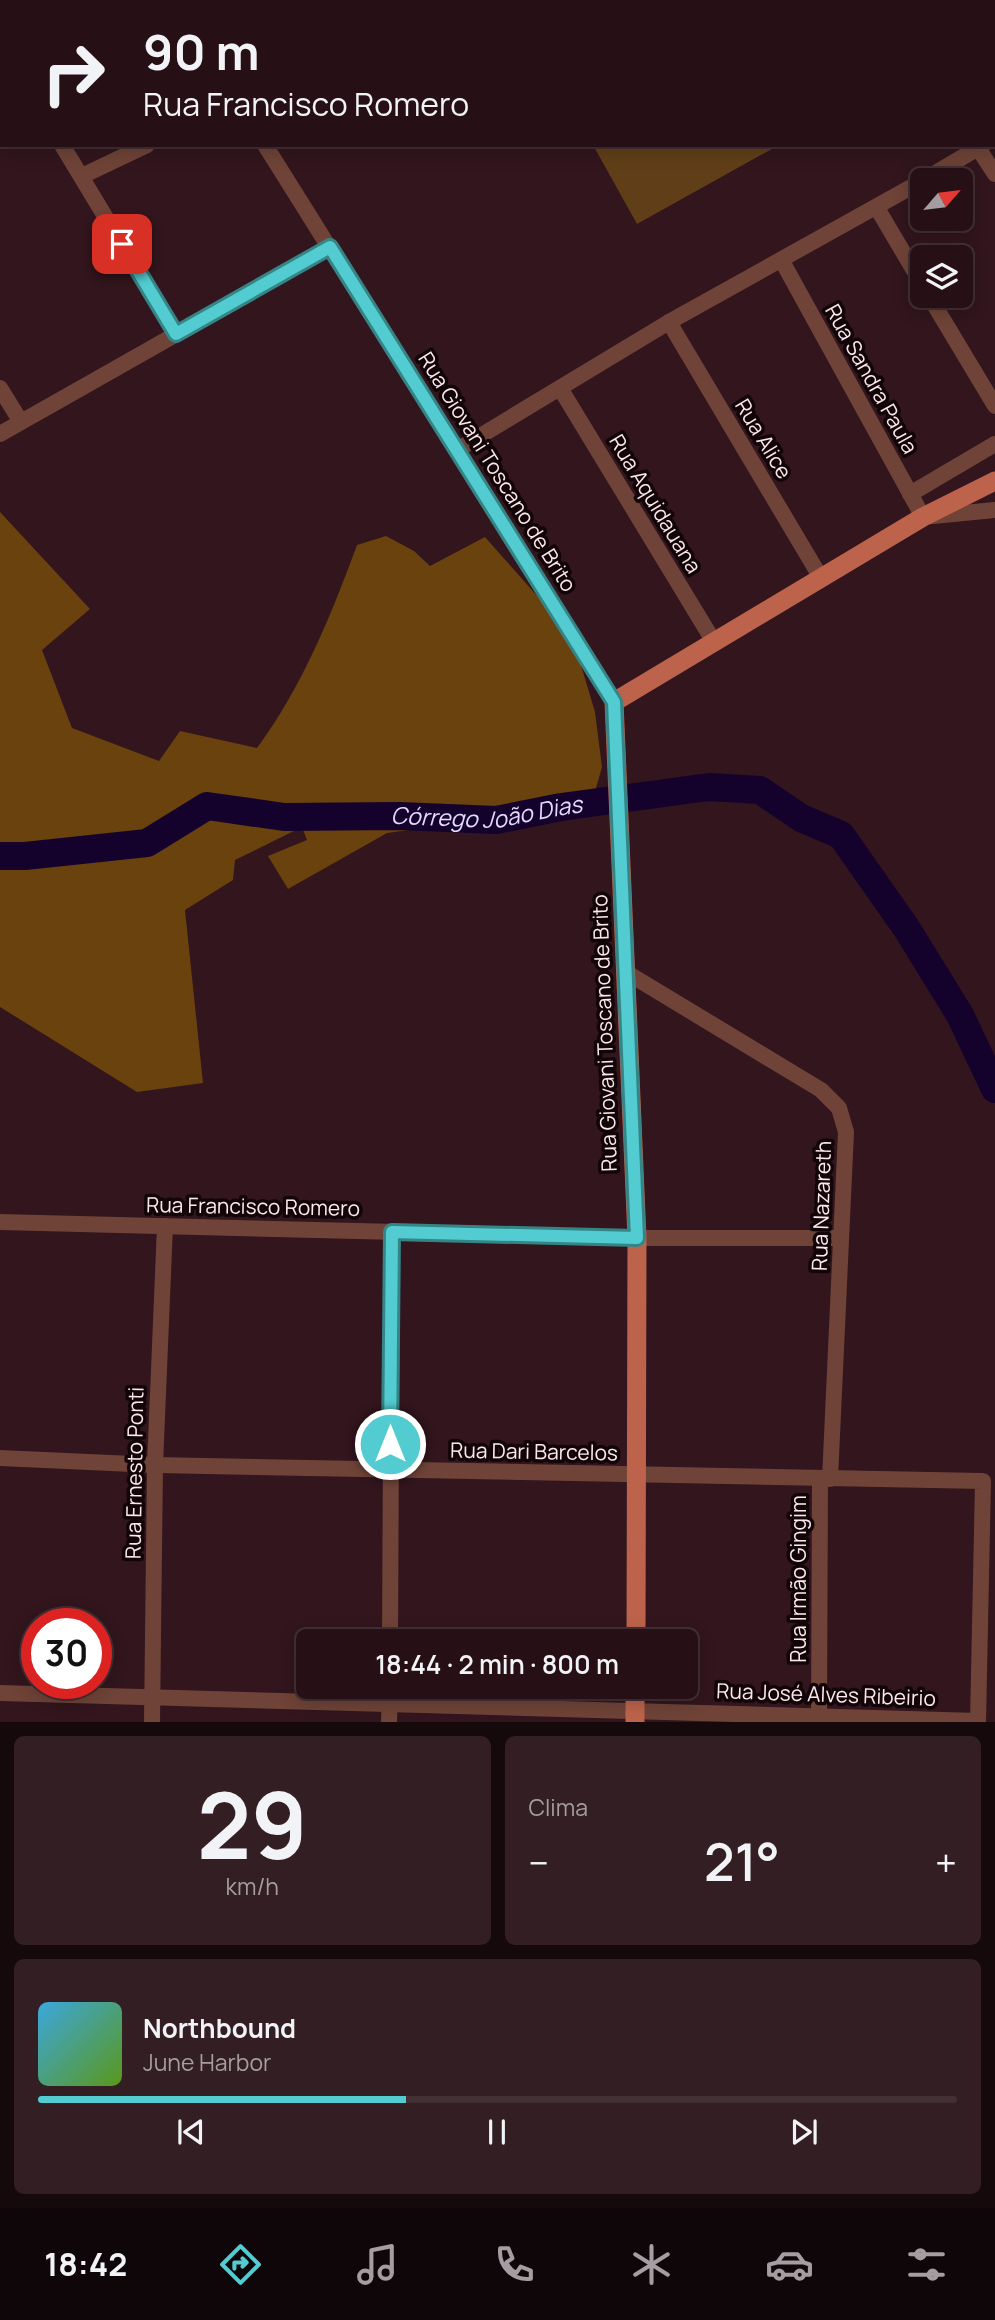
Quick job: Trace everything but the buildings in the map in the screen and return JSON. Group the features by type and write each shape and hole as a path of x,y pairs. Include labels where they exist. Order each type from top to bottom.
{"main road":[{"path":"614,702 923,517 995,481"},
{"name":"Rua Giovani Toscano de Brito","path":"614,702 637,1238 636,1629"}],"street":[{"path":"63,147 176,334"},
{"path":"82,176 143,147"},
{"name":"Rua Giovani Toscano de Brito","path":"266,147 614,702"},
{"path":"945,168 981,147 995,174"},
{"path":"457,450 669,322 910,189"},
{"path":"877,208 910,264"},
{"path":"0,434 330,247"},
{"name":"Rua Sandra Paula","path":"782,261 923,517"},
{"path":"936,308 995,406"},
{"name":"Rua Alice","path":"669,322 821,578"},
{"path":"0,388 20,422"},
{"name":"Rua Aquidauana","path":"560,388 714,642"},
{"path":"910,494 995,444"},
{"path":"923,517 995,510"},
{"name":"Rua Nazareth","path":"624,971 821,1090 839,1108 846,1132 825,1479"},
{"name":"Rua Francisco Romero","path":"0,1222 637,1238 841,1238"},
{"name":"Rua Ernesto Ponti","path":"152,1721 155,1465 165,1226"},
{"path":"390,1629 392,1232"},
{"name":"Rua Dari Barcelos","path":"0,1458 155,1465 983,1481 987,1643"},
{"name":"Rua Irmão Gingim","path":"819,1719 825,1479"},
{"path":"978,1721 987,1643"},
{"name":"Rua José Alves Ribeirio","path":"0,1693 152,1697 296,1696"},
{"path":"389,1721 390,1699"},
{"name":"Rua José Alves Ribeirio","path":"437,1699 635,1716 978,1721"}],"shaded area":[{"path":"594,147 775,147 637,224"},
{"path":"0,512 90,609 42,650 72,728 159,761 180,731 257,748 302,676 357,545 386,536 414,551 430,566 485,537 572,635 595,712 602,767 591,806 567,816 521,825 440,826 387,833 288,889 268,856 307,840 302,827 235,860 233,880 185,910 203,1083 137,1092 0,1007"}],"waterway":[{"name":"Córrego João Dias","path":"0,856 25,856 147,843 207,806 284,817 399,816 496,820 561,807 709,787 760,790 801,818 841,835 907,929 960,1015 995,1089"}],"route":[{"path":"122,244 176,334 330,247 614,702 637,1238 392,1232 390,1444"}]}
